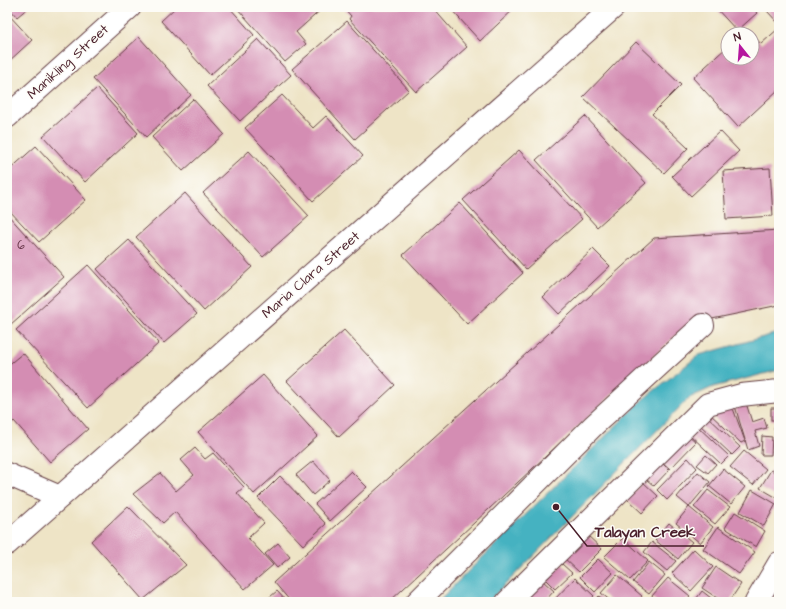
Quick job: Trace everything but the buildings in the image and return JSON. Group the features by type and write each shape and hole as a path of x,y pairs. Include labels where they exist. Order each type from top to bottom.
{"street":[{"name":"Manikling Street","path":"7,117 130,7"},
{"name":"Maria Clara Street","path":"7,544 614,7"},
{"path":"417,602 594,425 703,325"},
{"path":"507,602 708,404 741,394 779,390"},
{"path":"7,474 60,497"},
{"path":"756,602 779,563"}],"water":[{"path":"774,334 779,334 779,370 713,387 689,398 488,602 437,602 642,400 699,355"}],"place":[{"name":"Talayan Creek","path":"556,507"}]}
